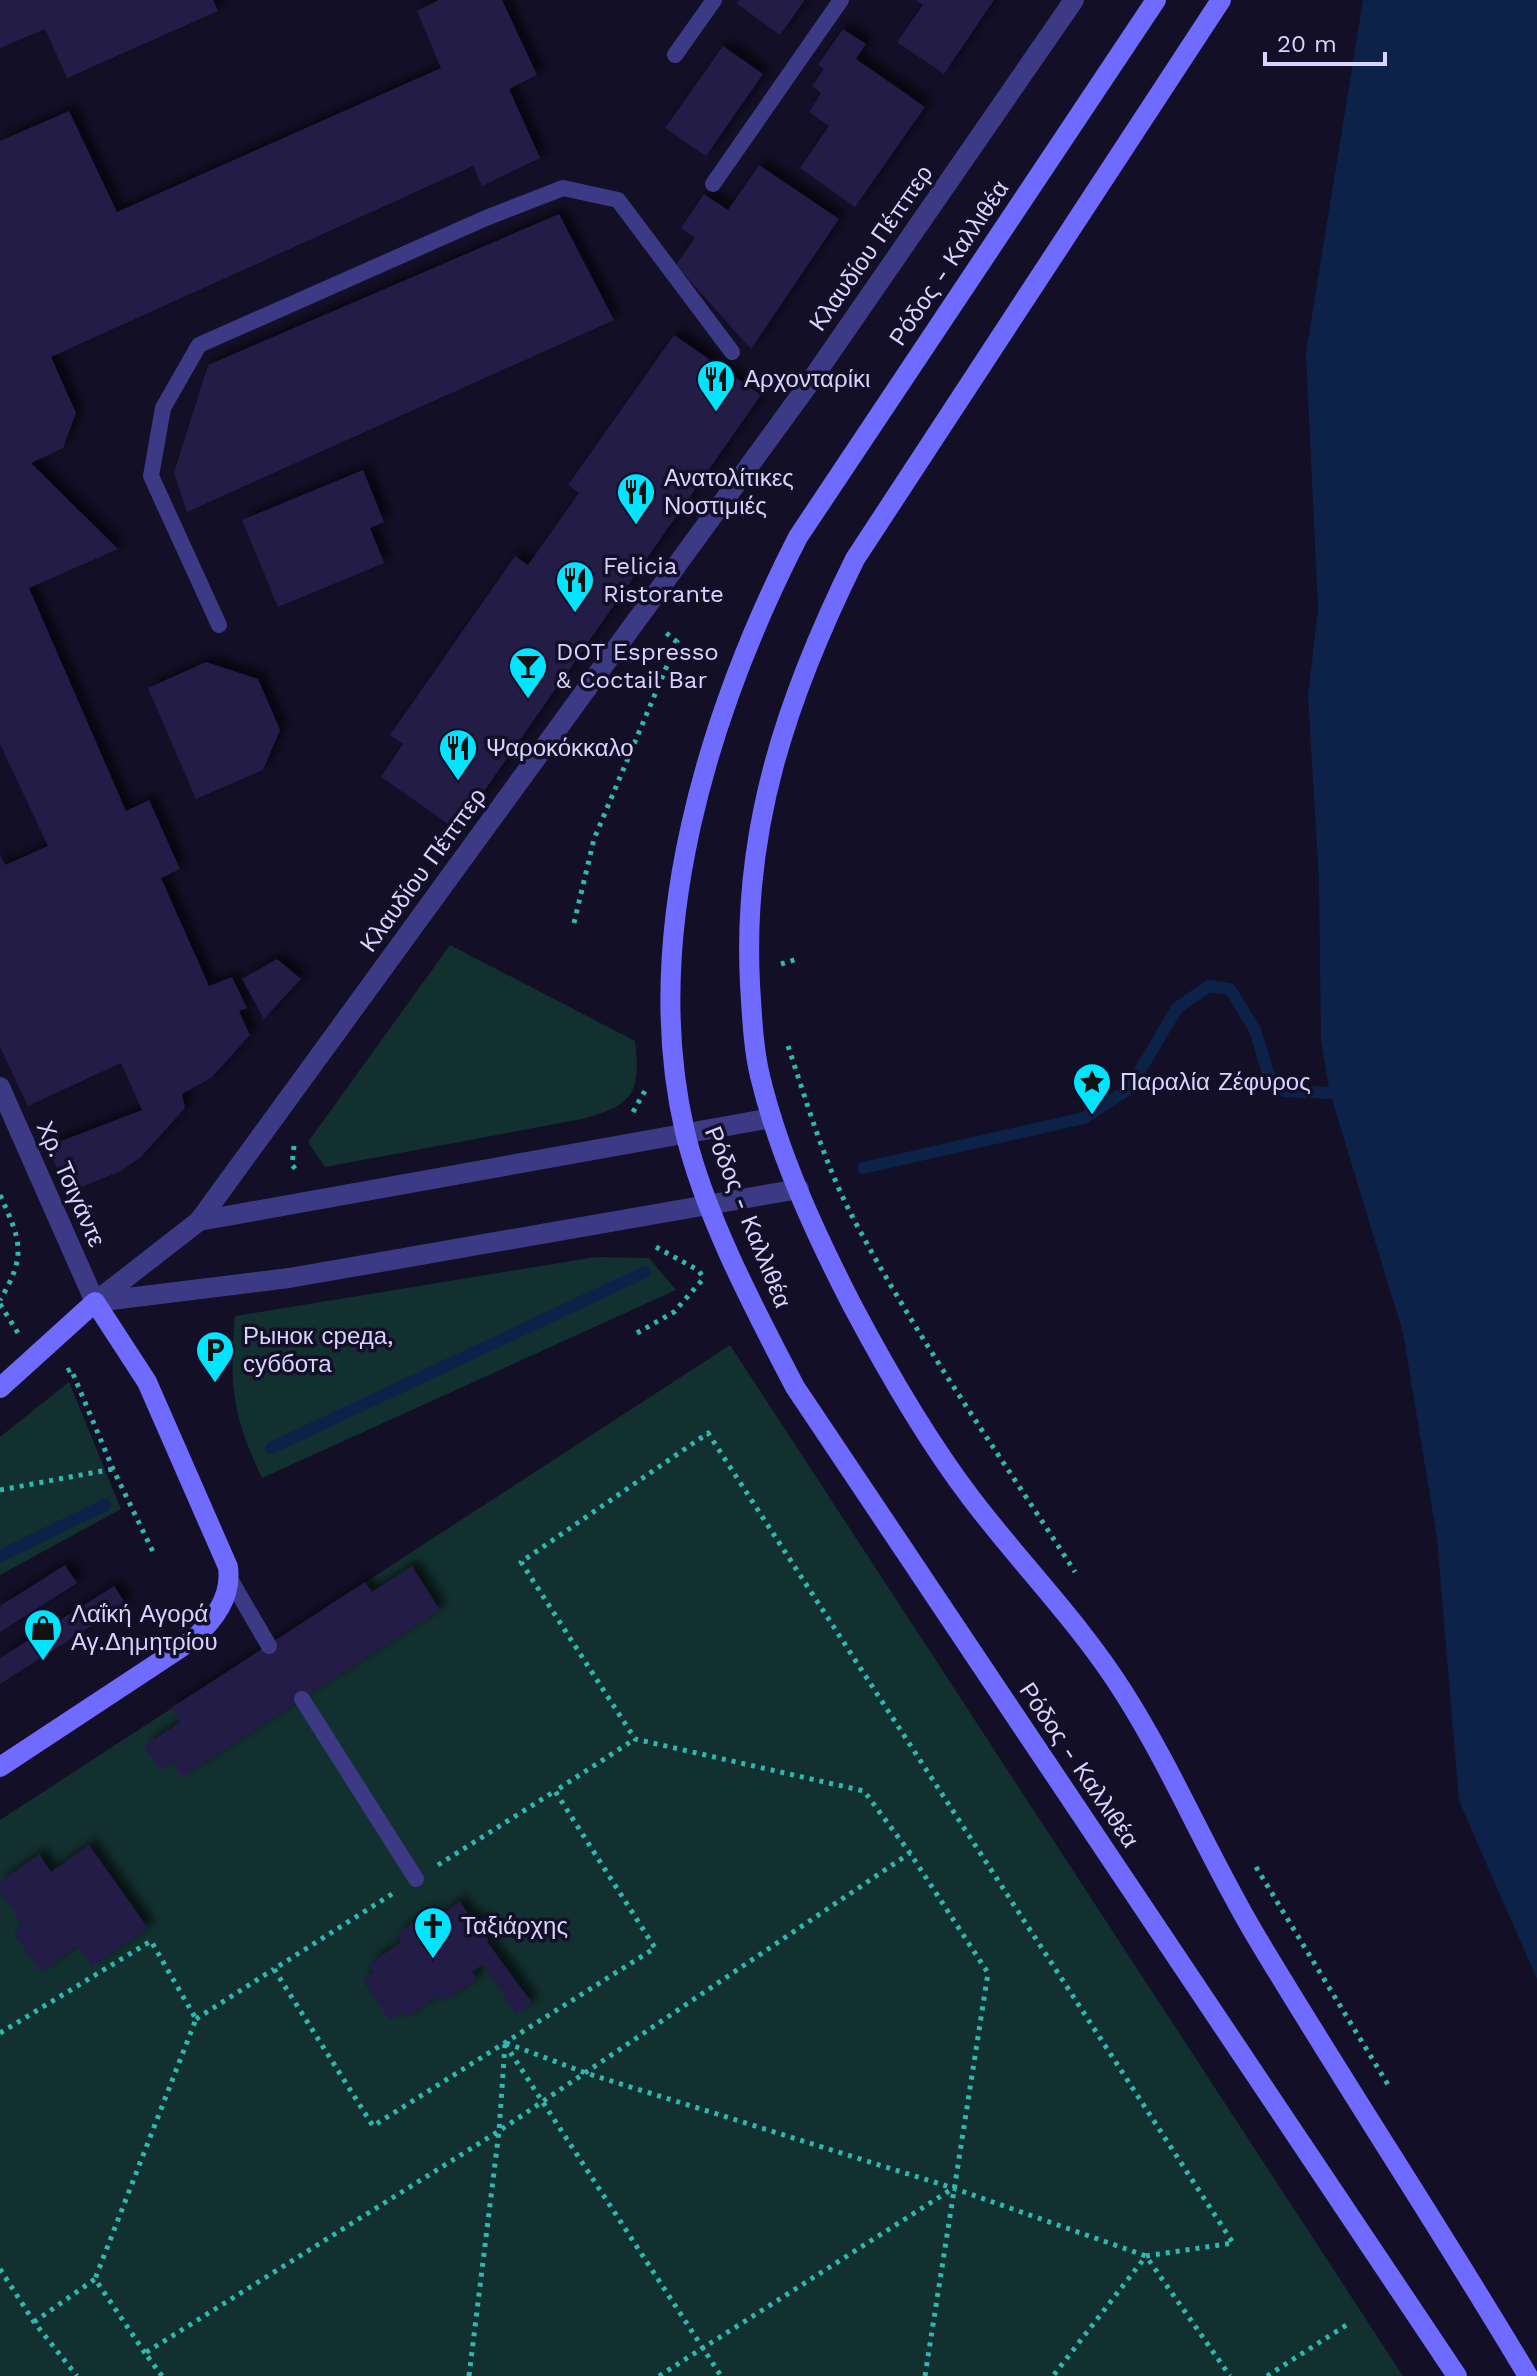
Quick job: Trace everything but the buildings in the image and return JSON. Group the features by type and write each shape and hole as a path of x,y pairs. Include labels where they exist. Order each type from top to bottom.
{"main road":[{"name":"Ρόδος - Καλλιθέα","path":"1156,0 798,537 746,650 712,752 676,911 671,986 676,1080 685,1133 710,1204 756,1313 795,1387 1457,2376"},
{"path":"1221,0 855,559 803,671 769,774 751,887 748,952 753,1040 772,1118 799,1189 833,1268 875,1348 968,1495 1058,1603 1121,1688 1181,1788 1257,1938 1528,2376"},
{"path":"0,1388 95,1302 147,1382 228,1567 230,1579 219,1611 194,1639 0,1767"}],"street":[{"name":"Κλαυδίου Πέππερ","path":"199,1221 808,385 1074,0"},
{"name":"Χρ. Τσιγάντε","path":"0,1087 95,1302"},
{"path":"95,1302 199,1221 772,1118"},
{"path":"95,1302 289,1278 799,1189"}],"lane":[{"path":"675,55 714,0"},
{"path":"713,184 841,0"},
{"path":"219,625 151,476 163,408 199,345 486,218 563,188 618,200 732,352"},
{"path":"230,1579 269,1646"},
{"path":"302,1699 416,1879"}],"path":[{"path":"574,923 594,839 677,642 663,631 672,618"},
{"path":"779,953 781,979"},
{"path":"780,965 797,959"},
{"path":"784,1035 830,1167 852,1215 897,1293 1077,1576"},
{"path":"632,1114 646,1088 648,1077"},
{"path":"298,1136 291,1152 292,1165 302,1177 311,1177"},
{"path":"0,1195 15,1228 20,1250 17,1272 0,1300"},
{"path":"643,1242 664,1249 698,1270 713,1291"},
{"path":"637,1333 674,1312 704,1278"},
{"path":"60,1376 71,1369 113,1469 155,1556"},
{"path":"505,2043 586,2073 953,2188 1146,2256 1233,2243 708,1433 521,1562 635,1739 864,1791 910,1853 988,1973 953,2188 925,2376"},
{"path":"0,1490 113,1469"},
{"path":"34,2322 95,2279 196,2019 635,1739"},
{"path":"274,1969 373,2126 655,1948 555,1791"},
{"path":"145,2353 499,2131 910,1853"},
{"path":"1251,1859 1390,2088"},
{"path":"0,2033 151,1941 196,2019"},
{"path":"505,2043 721,2376"},
{"path":"469,2376 499,2131 505,2043"},
{"path":"659,2376 953,2188"},
{"path":"1053,2376 1146,2256"},
{"path":"1146,2256 1230,2376"},
{"path":"0,2269 34,2322 77,2376"},
{"path":"95,2279 162,2376"},
{"path":"1267,2376 1348,2324"}],"green space":[{"path":"450,945 635,1041 636,1074 630,1095 613,1108 582,1119 325,1167 308,1142"},
{"path":"596,1257 649,1258 676,1290 262,1478 244,1436 235,1399 232,1362 235,1316"},
{"path":"730,1345 1403,2376 0,2376 0,1820"},
{"path":"69,1382 121,1509 0,1575 0,1437"}],"water":[{"path":"1363,0 1537,0 1537,1979 1459,1801 1437,1538 1403,1333 1330,1093 1321,1042 1319,881 1308,696 1318,609 1306,353"}],"waterway":[{"path":"863,1168 1084,1118 1129,1089 1177,1008 1209,986 1230,989 1255,1030 1269,1076 1285,1091 1330,1093"},
{"path":"271,1448 645,1272"},
{"path":"0,1556 105,1505"}],"place":[{"name":"Αρχονταρίκι","path":"716,413"},
{"name":"Ανατολίτικες Νοστιμιές","path":"636,526"},
{"name":"Felicia Ristorante","path":"575,614"},
{"name":"DOT Espresso & Coctail Bar","path":"528,700"},
{"name":"Ψαροκόκκαλο","path":"458,782"},
{"name":"Παραλία Ζέφυρος","path":"1092,1116"},
{"name":"Рынок среда, суббота","path":"215,1384"},
{"name":"Λαΐκή Αγορά Αγ.Δημητρίου","path":"43,1662"},
{"name":"Ταξιάρχης","path":"433,1960"}]}
